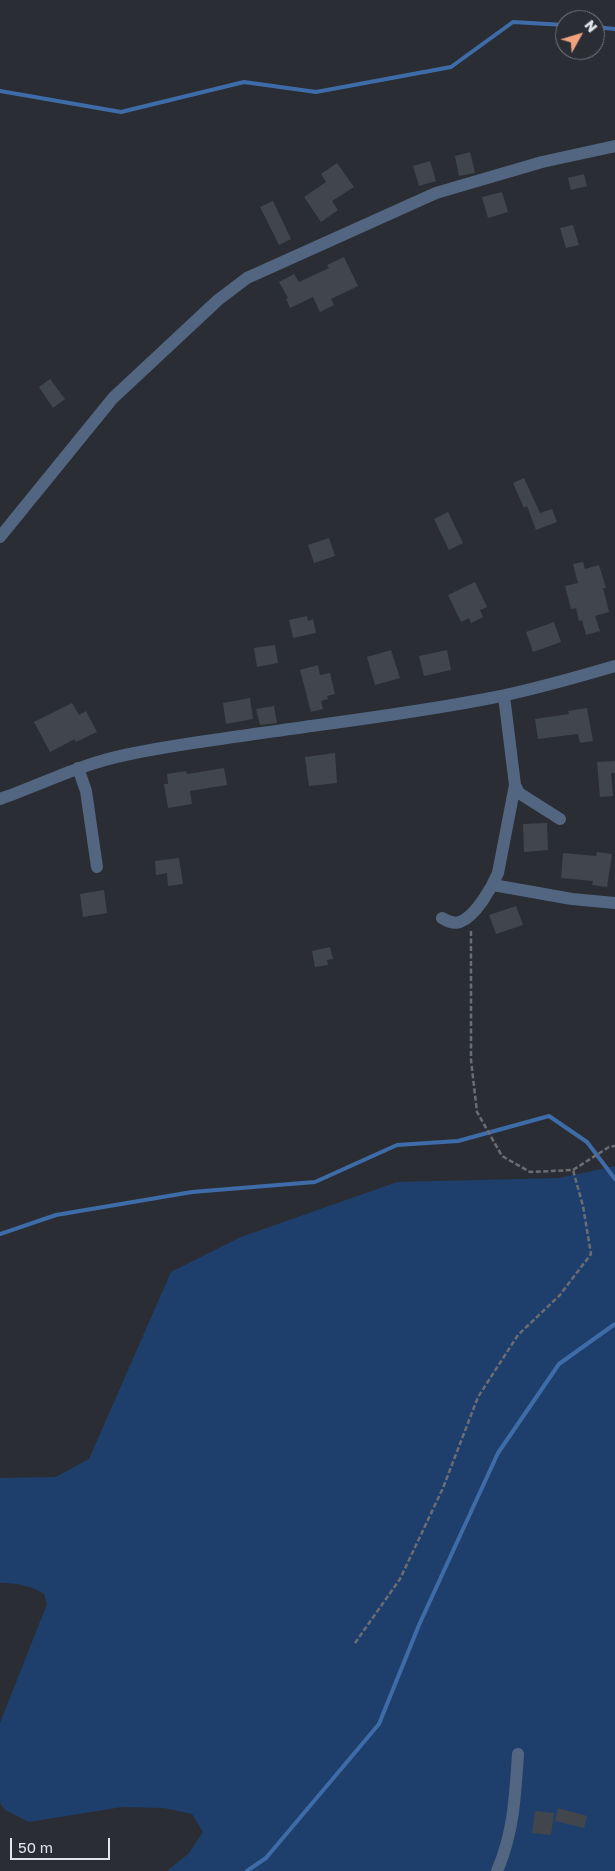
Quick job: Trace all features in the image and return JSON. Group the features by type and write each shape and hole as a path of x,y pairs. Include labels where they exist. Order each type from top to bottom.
{"street":[{"path":"0,537 113,398 218,300 240,282 436,193 542,162 615,146"},
{"path":"0,799 78,768 124,755 504,696 615,666"},
{"path":"442,918 449,922 460,922 471,915 493,885 498,873 515,785 504,696"},
{"path":"78,768 86,791 97,867"},
{"path":"515,785 520,793 560,819"},
{"path":"493,885 572,899 615,903"},
{"path":"497,1871 509,1838 518,1754"}],"path":[{"path":"471,915 471,1060 477,1112 502,1156 530,1172 573,1170 609,1147 615,1146"},
{"path":"355,1643 400,1579 443,1488 478,1398 518,1335 560,1295 591,1254 583,1206 573,1170"}],"shaded area":[{"path":"615,1166 615,1871 167,1871 189,1853 203,1832 192,1814 164,1808 122,1807 29,1822 5,1810 0,1803 0,1723 47,1604 44,1594 33,1588 17,1584 0,1583 0,1478 56,1477 89,1459 171,1272 241,1237 397,1182 559,1178"}],"building":[{"path":"470,152 475,173 459,176 455,156"},
{"path":"430,161 436,181 419,186 413,166"},
{"path":"337,163 354,187 332,201 338,210 321,222 304,197 326,182 321,174"},
{"path":"584,174 587,186 571,190 568,178"},
{"path":"502,192 508,212 488,218 482,197"},
{"path":"273,201 291,239 279,245 260,207"},
{"path":"573,225 579,245 566,248 560,228"},
{"path":"344,257 358,286 331,299 334,305 320,312 313,297 290,308 286,299 288,298 279,282 294,274 299,282 329,268 327,265"},
{"path":"50,379 65,399 53,408 39,387"},
{"path":"524,478 540,513 552,509 557,522 536,530 527,506 524,508 513,483"},
{"path":"448,512 463,543 449,550 434,519"},
{"path":"329,538 335,556 314,563 308,545"},
{"path":"583,562 585,569 599,565 606,588 603,588 609,612 595,616 600,631 586,635 582,620 579,621 576,608 571,609 565,586 578,583 573,564"},
{"path":"475,582 487,607 480,610 483,617 471,623 469,618 461,622 448,595"},
{"path":"307,616 308,621 313,619 316,633 293,638 289,620"},
{"path":"554,622 561,642 533,652 526,632"},
{"path":"275,645 278,663 257,667 254,648"},
{"path":"391,650 400,678 375,685 367,657"},
{"path":"447,650 451,670 424,676 419,656"},
{"path":"318,665 320,675 330,673 335,694 327,696 328,699 321,701 323,709 311,712 300,670"},
{"path":"250,698 253,719 226,724 223,703"},
{"path":"72,703 79,715 86,711 97,732 76,742 75,739 50,752 34,722"},
{"path":"274,706 277,723 260,725 256,709"},
{"path":"587,708 593,741 580,743 578,734 538,739 535,719 569,714 568,711"},
{"path":"335,753 337,783 309,786 305,757"},
{"path":"615,761 615,773 611,773 613,796 600,797 597,762"},
{"path":"224,768 227,785 190,791 192,804 168,808 164,784 168,784 167,774 186,771 187,774"},
{"path":"547,823 548,850 524,852 523,824"},
{"path":"597,852 612,854 607,887 592,885 593,881 561,878 563,853 596,856"},
{"path":"179,858 183,884 168,886 167,873 156,875 155,861"},
{"path":"104,890 107,913 83,917 80,894"},
{"path":"516,906 523,925 496,934 489,915"},
{"path":"330,947 333,959 327,960 328,965 315,967 312,951"},
{"path":"558,1808 587,1816 584,1828 555,1821"},
{"path":"535,1811 554,1813 551,1835 532,1833"}],"waterway":[{"path":"0,91 121,112 244,82 316,92 451,67 513,22 555,24"},
{"path":"605,28 615,29"},
{"path":"0,1234 56,1215 192,1192 315,1182 397,1145 458,1141 549,1116 587,1142 615,1179"},
{"path":"247,1871 266,1858 379,1724 419,1625 498,1453 559,1364 615,1324"}]}
